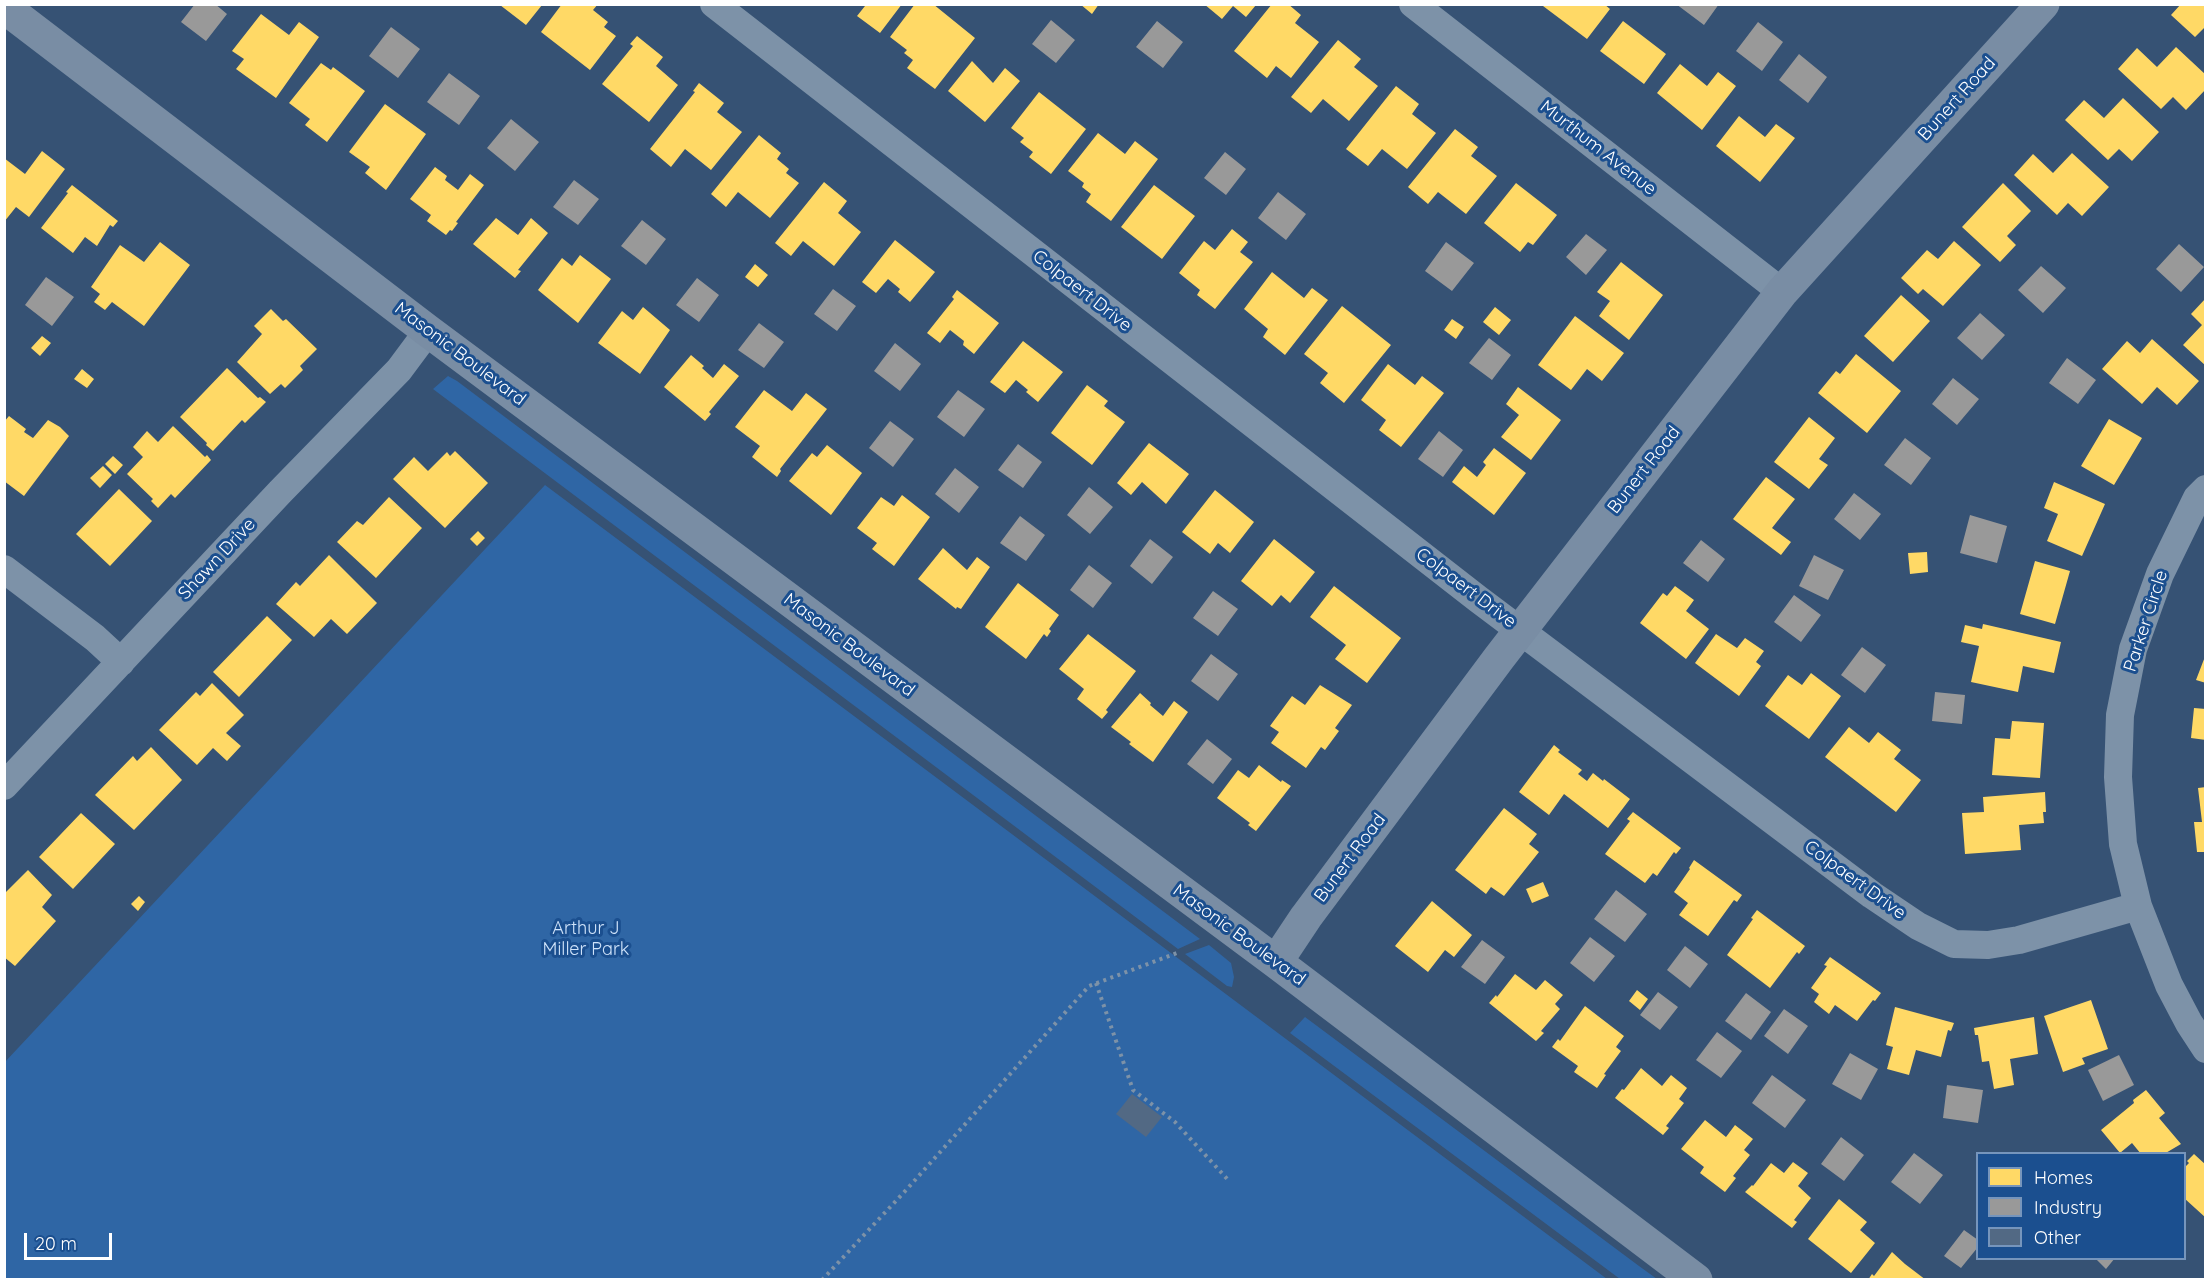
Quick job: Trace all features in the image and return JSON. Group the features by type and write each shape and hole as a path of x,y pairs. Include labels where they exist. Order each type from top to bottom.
{"street":[{"name":"Colpaert Drive","path":"714,4 1520,630 1872,895 1918,926 1954,944 1988,945 2019,940 2138,906"},
{"name":"Murthum Avenue","path":"1413,4 1782,292"},
{"name":"Bunert Road","path":"1276,962 1306,917 1520,630 1782,292 2043,4"},
{"name":"Masonic Boulevard","path":"5,6 428,332 1276,962 1696,1280"},
{"name":"Shawn Drive","path":"4,786 399,370 428,332"},
{"name":"Parker Circle","path":"2138,906 2123,844 2118,777 2120,715 2133,649 2160,574 2198,498 2205,489"},
{"path":"4,569 95,638 121,662"},
{"path":"2138,906 2169,985 2205,1049"}],"path":[{"path":"822,1280 1089,986 1177,953"},
{"path":"1096,983 1133,1090 1175,1122 1230,1182"}],"green space":[{"path":"448,376 1200,939 1178,949 433,389"},
{"name":"Arthur J Miller Park","path":"545,485 1607,1279 5,1279 4,1063"},
{"path":"1209,945 1231,963 1234,977 1232,987 1227,986 1185,954"},
{"path":"1305,1017 1657,1279 1620,1279 1290,1033"}],"building: Homes":[{"path":"562,4 598,4 593,10 608,22 604,27 616,36 590,70 541,32"},
{"path":"863,4 902,4 880,33 857,16 865,6"},
{"path":"915,4 933,4 975,38 935,89 907,68 913,60 904,53 907,50 890,37"},
{"path":"1080,4 1099,4 1092,14"},
{"path":"1204,4 1256,5 1246,17 1233,6 1222,19"},
{"path":"1272,4 1288,4 1301,15 1295,23 1319,42 1291,78 1276,66 1267,78 1234,51"},
{"path":"1544,4 1604,4 1610,9 1587,39 1543,6"},
{"path":"2181,4 2206,4 2206,26 2195,37 2171,15"},
{"path":"500,5 542,5 526,25"},
{"path":"261,14 289,35 299,22 319,37 276,98 236,69 244,59 232,51"},
{"path":"1623,21 1666,54 1644,84 1600,51"},
{"path":"637,36 663,57 656,66 678,85 649,122 602,84 633,46 630,44"},
{"path":"1338,40 1361,59 1354,67 1378,86 1349,121 1323,99 1311,113 1291,97"},
{"path":"2176,47 2206,75 2206,89 2186,110 2173,97 2161,109 2118,69 2137,48 2157,67"},
{"path":"972,61 993,83 1005,68 1020,81 985,122 948,91"},
{"path":"321,63 331,70 333,67 365,91 327,142 305,125 310,119 289,103"},
{"path":"1680,64 1707,86 1718,72 1736,86 1702,130 1657,93"},
{"path":"699,83 724,103 717,112 742,132 711,170 685,149 671,167 650,149 695,92 693,91"},
{"path":"1396,86 1419,104 1412,114 1436,133 1407,169 1382,149 1368,166 1346,149"},
{"path":"1039,92 1086,129 1051,174 1029,157 1033,152 1020,142 1024,138 1011,128"},
{"path":"2123,98 2159,132 2132,161 2119,149 2108,160 2065,120 2084,100 2104,118"},
{"path":"385,104 426,134 386,190 365,173 370,167 349,152"},
{"path":"1739,116 1765,137 1776,124 1795,138 1760,182 1716,146"},
{"path":"1455,129 1478,147 1471,156 1497,176 1466,214 1438,192 1428,204 1408,187"},
{"path":"1098,133 1125,154 1135,141 1158,159 1111,221 1086,202 1091,194 1082,187 1084,183 1068,171"},
{"path":"759,135 781,153 777,159 789,169 786,173 799,183 770,218 738,192 726,207 711,194"},
{"path":"42,151 65,169 29,217 16,207 4,222 4,158 25,174"},
{"path":"2072,153 2109,187 2082,216 2068,203 2057,215 2014,175 2033,154 2053,173"},
{"path":"435,167 447,176 445,180 458,190 470,174 484,185 456,222 458,223 452,231 450,230 446,235 427,221 431,215 410,199"},
{"path":"824,182 847,201 838,213 861,232 834,266 803,241 791,256 775,243"},
{"path":"1516,183 1557,215 1533,245 1528,242 1520,252 1484,223"},
{"path":"2003,183 2031,211 2007,236 2016,245 2000,262 1962,227"},
{"path":"72,185 118,221 113,227 110,225 97,246 85,237 73,253 41,228"},
{"path":"1154,185 1195,216 1162,259 1121,227"},
{"path":"496,218 518,235 531,218 548,233 518,270 521,271 515,278 473,244"},
{"path":"1232,229 1248,242 1240,252 1253,262 1215,309 1197,295 1200,290 1179,273 1204,241 1215,250"},
{"path":"895,240 935,272 910,302 888,279 876,293 862,282"},
{"path":"1954,241 1981,265 1943,306 1923,289 1918,294 1901,278 1927,250 1938,259"},
{"path":"160,242 190,265 144,326 112,302 105,310 94,302 100,294 91,287 120,245 144,262"},
{"path":"580,255 611,279 578,323 538,290 562,258 572,266"},
{"path":"1621,262 1663,295 1629,340 1599,316 1610,301 1597,292"},
{"path":"755,264 768,275 758,287 745,277"},
{"path":"1272,272 1304,298 1312,288 1328,300 1285,355 1263,337 1268,329 1244,309"},
{"path":"957,290 999,323 974,354 963,345 964,341 950,330 940,343 927,333 954,299 952,297"},
{"path":"1901,295 1930,321 1893,362 1864,336"},
{"path":"2206,298 2206,366 2183,345 2202,325 2191,314"},
{"path":"1342,306 1391,345 1344,403 1320,383 1328,373 1304,354"},
{"path":"643,307 670,330 640,374 598,343 622,311 633,320"},
{"path":"1495,307 1511,320 1499,335 1483,322"},
{"path":"271,309 283,321 286,319 317,349 300,366 303,370 285,388 281,384 270,394 237,362 262,334 254,326"},
{"path":"1575,316 1624,353 1602,381 1587,369 1571,390 1538,365"},
{"path":"1452,319 1464,327 1456,339 1444,330"},
{"path":"42,336 51,343 40,356 31,348"},
{"path":"2152,339 2199,381 2177,405 2157,387 2142,404 2102,369 2127,341 2140,353"},
{"path":"1023,341 1063,372 1038,402 1016,380 1005,393 990,382"},
{"path":"1856,354 1901,391 1867,433 1818,393 1836,371 1840,374"},
{"path":"691,355 713,378 724,364 739,376 709,412 711,414 705,421 664,387"},
{"path":"1388,364 1415,385 1422,376 1444,393 1401,447 1379,430 1386,420 1361,400"},
{"path":"227,368 258,398 266,402 245,423 242,420 213,451 180,417"},
{"path":"82,369 94,379 87,388 74,379"},
{"path":"1087,385 1108,401 1104,406 1125,422 1092,465 1051,433"},
{"path":"1518,387 1561,420 1531,460 1501,437 1519,415 1506,404"},
{"path":"764,390 792,411 806,393 827,409 780,469 777,477 752,457 760,446 735,427"},
{"path":"9,416 26,429 24,432 33,438 48,420 69,436 24,496 4,481 4,422"},
{"path":"1809,417 1835,438 1819,459 1828,465 1809,489 1774,462"},
{"path":"2109,419 2142,438 2114,485 2081,466"},
{"path":"173,426 211,460 175,498 171,494 158,508 151,501 153,499 127,474 143,457 133,447 147,431 158,442"},
{"path":"1149,443 1189,474 1166,504 1142,482 1131,495 1117,483"},
{"path":"827,445 862,473 831,515 789,481 812,453 817,457"},
{"path":"1494,448 1526,473 1494,515 1452,482 1464,466 1477,477 1486,465 1483,462"},
{"path":"455,451 488,483 445,528 393,479 414,457 428,471 447,452 450,456"},
{"path":"113,456 123,465 115,474 105,464"},
{"path":"103,466 112,475 100,488 90,478"},
{"path":"1766,477 1795,499 1772,528 1791,542 1781,555 1733,519"},
{"path":"2054,482 2105,504 2082,556 2047,541 2058,514 2044,508"},
{"path":"119,489 152,521 110,566 76,534"},
{"path":"1215,490 1254,522 1230,553 1218,543 1210,554 1182,532"},
{"path":"902,495 930,517 894,566 872,549 877,543 857,528 881,497 894,506"},
{"path":"389,497 422,528 376,578 337,542 357,521 363,525"},
{"path":"478,531 485,538 477,546 470,539"},
{"path":"1274,539 1315,572 1290,603 1281,595 1272,606 1241,581"},
{"path":"943,548 967,570 977,557 990,567 961,609 957,607 956,609 918,579"},
{"path":"1927,552 1928,572 1910,574 1908,553"},
{"path":"329,555 377,603 347,634 331,619 314,637 276,604 296,582 300,586"},
{"path":"2035,561 2070,571 2055,624 2020,614"},
{"path":"1018,583 1059,615 1049,629 1051,631 1047,637 1044,634 1026,659 985,627"},
{"path":"1334,586 1401,638 1367,683 1335,659 1346,645 1310,617"},
{"path":"1675,586 1694,600 1686,611 1709,629 1686,659 1640,623 1663,593 1667,596"},
{"path":"267,616 292,640 239,697 213,672"},
{"path":"1983,624 2061,642 2054,673 2023,666 2018,692 1971,682 1979,646 1961,642 1965,625 1982,629"},
{"path":"1088,634 1136,671 1106,710 1108,712 1102,719 1077,699 1084,689 1059,669"},
{"path":"1716,634 1737,648 1745,638 1764,651 1756,662 1761,666 1739,696 1695,663"},
{"path":"2206,654 2206,683 2196,680"},
{"path":"1811,673 1841,696 1809,739 1765,706 1788,675 1802,685"},
{"path":"212,683 244,715 226,733 241,746 227,761 213,748 197,765 159,730 196,692 200,696"},
{"path":"1320,685 1352,705 1335,728 1339,731 1325,750 1321,747 1306,768 1271,743 1279,732 1270,726 1292,696 1305,705"},
{"path":"1140,693 1163,716 1174,701 1188,712 1153,762 1111,727"},
{"path":"2194,708 2206,709 2206,740 2191,738"},
{"path":"2012,721 2044,723 2040,778 1992,775 1995,738 2010,739"},
{"path":"1849,727 1869,743 1878,732 1901,750 1894,759 1921,780 1896,812 1825,757"},
{"path":"1554,745 1560,750 1558,752 1582,770 1578,774 1587,781 1593,773 1630,799 1608,828 1564,794 1549,815 1519,792"},
{"path":"151,747 182,780 134,830 95,795 133,756 137,761"},
{"path":"1259,765 1281,782 1282,780 1291,786 1256,831 1248,825 1250,823 1217,798 1238,770 1249,778"},
{"path":"2206,787 2206,852 2197,852 2194,822 2202,822 2198,788"},
{"path":"2045,792 2044,823 2019,825 2021,850 1965,854 1962,813 1984,812 1983,797"},
{"path":"1504,808 1537,834 1529,844 1539,852 1504,896 1491,887 1486,894 1455,870"},
{"path":"1633,812 1681,848 1676,854 1674,852 1657,876 1653,873 1645,883 1605,854 1630,821 1627,819"},
{"path":"81,813 115,844 73,889 39,857"},
{"path":"1694,860 1742,895 1737,902 1734,900 1708,936 1679,915 1688,903 1674,892"},
{"path":"28,870 52,895 42,907 56,921 15,966 4,957 4,894"},
{"path":"1543,882 1549,896 1532,903 1526,889"},
{"path":"139,896 145,902 138,911 131,904"},
{"path":"1432,901 1472,935 1454,957 1445,950 1428,972 1395,946"},
{"path":"1757,910 1805,946 1799,954 1797,952 1770,988 1727,955"},
{"path":"1830,957 1881,993 1857,1021 1835,1005 1829,1014 1814,1002 1819,994 1811,988 1827,966 1824,965"},
{"path":"1515,974 1536,990 1545,980 1563,995 1555,1004 1560,1009 1541,1031 1544,1033 1536,1041 1489,1003 1496,995 1497,997"},
{"path":"1637,990 1648,999 1640,1010 1629,1001"},
{"path":"2091,1000 2108,1049 2082,1058 2085,1064 2063,1072 2044,1016"},
{"path":"1585,1006 1624,1036 1616,1047 1621,1051 1597,1088 1574,1072 1578,1066 1552,1047 1558,1039 1560,1041"},
{"path":"1895,1007 1954,1023 1951,1031 1948,1030 1941,1057 1916,1050 1909,1075 1887,1069 1893,1047 1886,1045"},
{"path":"2034,1017 2038,1054 2010,1059 2014,1085 1994,1089 1989,1061 1982,1062 1978,1035 1975,1035 1974,1028"},
{"path":"1641,1068 1662,1086 1671,1075 1687,1088 1679,1099 1684,1103 1666,1126 1669,1128 1663,1135 1615,1098"},
{"path":"2146,1090 2165,1113 2159,1118 2181,1144 2167,1152 2139,1152 2132,1143 2119,1152 2101,1130 2134,1103 2133,1100"},
{"path":"1705,1120 1726,1137 1735,1125 1753,1139 1744,1150 1750,1155 1733,1176 1736,1178 1725,1192 1700,1173 1704,1167 1681,1149"},
{"path":"2194,1154 2206,1165 2206,1218 2186,1200 2186,1166 2189,1163 2187,1161"},
{"path":"1793,1162 1808,1173 1798,1186 1811,1198 1794,1220 1797,1222 1792,1228 1745,1192 1753,1186 1771,1163 1784,1173"},
{"path":"1839,1199 1867,1222 1860,1230 1875,1243 1851,1273 1808,1239"},
{"path":"1892,1252 1926,1280 1868,1280 1872,1274 1874,1276"}],"building: Industry":[{"path":"195,4 215,4 227,14 206,41 181,22"},
{"path":"1676,4 1719,4 1704,25"},
{"path":"1051,20 1075,40 1056,63 1032,44"},
{"path":"1157,21 1183,42 1163,68 1136,47"},
{"path":"1758,22 1783,42 1762,71 1736,51"},
{"path":"391,27 420,49 398,78 369,56"},
{"path":"1799,54 1827,77 1808,103 1779,80"},
{"path":"449,73 480,96 459,125 427,102"},
{"path":"511,119 539,142 515,171 487,148"},
{"path":"1225,152 1246,169 1226,195 1204,178"},
{"path":"574,180 599,199 578,225 553,207"},
{"path":"1278,192 1306,214 1286,240 1258,218"},
{"path":"642,220 666,239 646,265 621,246"},
{"path":"1586,234 1607,250 1586,275 1566,257"},
{"path":"1446,242 1474,263 1452,291 1425,271"},
{"path":"2179,244 2204,267 2181,292 2156,269"},
{"path":"2041,266 2066,288 2043,313 2018,290"},
{"path":"46,277 74,297 52,326 25,305"},
{"path":"697,278 719,295 699,322 676,305"},
{"path":"833,289 856,306 837,331 814,314"},
{"path":"1980,313 2005,335 1982,360 1957,338"},
{"path":"759,323 784,342 764,368 738,350"},
{"path":"1489,338 1511,355 1492,380 1469,363"},
{"path":"895,343 921,364 900,391 874,371"},
{"path":"2067,358 2096,380 2078,404 2049,383"},
{"path":"1953,378 1979,399 1957,425 1932,404"},
{"path":"958,390 985,409 964,437 937,417"},
{"path":"890,421 914,439 893,467 869,448"},
{"path":"1439,431 1463,450 1443,477 1418,459"},
{"path":"1905,438 1931,458 1911,485 1884,465"},
{"path":"1018,444 1042,462 1023,488 998,470"},
{"path":"955,468 979,487 959,513 935,494"},
{"path":"1089,487 1113,507 1090,534 1067,515"},
{"path":"1854,493 1881,514 1860,540 1834,519"},
{"path":"1970,515 2007,526 1997,563 1960,553"},
{"path":"1020,516 1045,535 1026,561 1000,543"},
{"path":"1150,539 1173,557 1152,584 1130,566"},
{"path":"1701,540 1725,559 1708,582 1683,563"},
{"path":"1814,555 1844,570 1828,600 1799,586"},
{"path":"1089,565 1112,583 1093,608 1070,590"},
{"path":"1213,591 1238,609 1218,636 1193,618"},
{"path":"1794,595 1821,615 1801,642 1774,622"},
{"path":"1862,647 1886,665 1865,693 1841,675"},
{"path":"1211,654 1238,674 1218,701 1191,681"},
{"path":"1935,692 1965,695 1962,724 1932,721"},
{"path":"1207,739 1232,759 1213,784 1187,764"},
{"path":"1616,890 1647,914 1625,942 1594,919"},
{"path":"1590,937 1615,956 1594,982 1570,963"},
{"path":"1482,940 1505,957 1485,984 1461,967"},
{"path":"1685,946 1708,964 1690,988 1667,970"},
{"path":"1658,992 1678,1007 1660,1030 1640,1015"},
{"path":"1746,993 1771,1012 1751,1040 1725,1021"},
{"path":"1784,1009 1808,1026 1788,1054 1764,1036"},
{"path":"1717,1032 1742,1051 1721,1078 1696,1060"},
{"path":"1850,1053 1878,1069 1861,1100 1832,1084"},
{"path":"2119,1055 2134,1085 2103,1101 2088,1070"},
{"path":"1772,1075 1806,1100 1785,1128 1752,1103"},
{"path":"1947,1085 1983,1090 1978,1123 1943,1118"},
{"path":"1841,1137 1864,1155 1844,1181 1821,1164"},
{"path":"1914,1153 1943,1175 1920,1204 1891,1182"},
{"path":"1964,1230 1976,1239 1976,1249 1961,1268 1944,1256"},
{"path":"2097,1260 2113,1260 2106,1269"}],"building: Other":[{"path":"1132,1094 1162,1117 1146,1137 1116,1114"}]}
